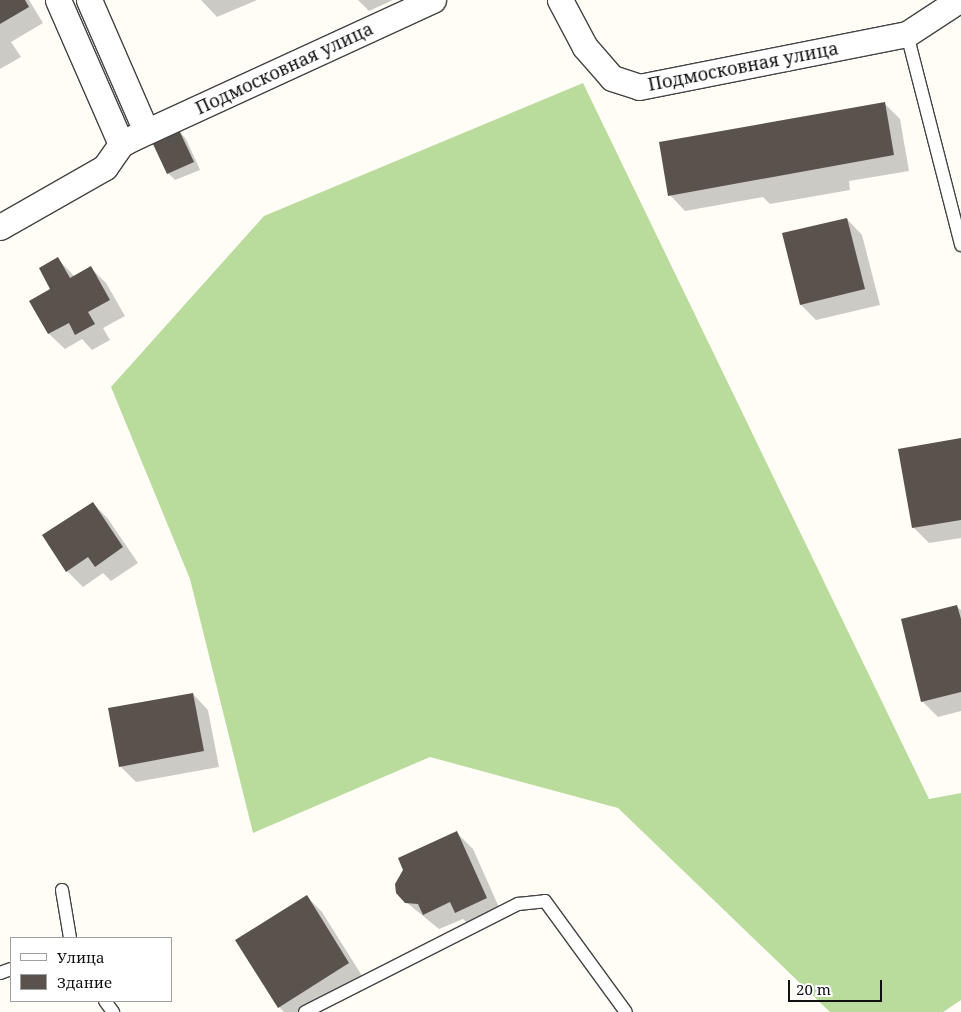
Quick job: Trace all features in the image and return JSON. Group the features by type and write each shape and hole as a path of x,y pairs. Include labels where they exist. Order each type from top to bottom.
{"street":[{"path":"58,0 134,137"},
{"path":"89,0 134,137"},
{"name":"Подмосковная улица","path":"134,137 433,0"},
{"name":"Подмосковная улица","path":"560,0 585,47 612,78 639,87 907,34 959,0"},
{"path":"0,227 105,167 134,137"}],"lane":[{"path":"907,34 961,245"},
{"path":"62,890 70,937"},
{"path":"305,1012 518,904 545,901 626,1012"}],"green space":[{"path":"583,83 929,799 961,793 961,1000 943,1012 830,1012 618,808 430,757 253,833 190,579 111,387 264,216"}],"building":[{"path":"0,0 25,0 29,7 0,24"},
{"path":"885,102 894,155 668,196 659,142"},
{"path":"179,130 194,162 167,174 152,142"},
{"path":"847,218 865,289 800,305 782,233"},
{"path":"58,257 70,278 91,266 110,300 88,312 95,324 75,335 69,323 48,334 29,301 50,289 39,268"},
{"path":"961,438 961,520 912,528 898,449"},
{"path":"93,502 123,547 95,567 88,557 66,572 42,535"},
{"path":"957,605 961,619 961,692 921,702 901,619"},
{"path":"193,693 204,751 119,767 108,708"},
{"path":"457,831 487,898 455,913 450,902 423,915 418,904 405,903 396,893 395,884 403,870 398,858"},
{"path":"307,895 349,963 278,1008 235,940"}]}
